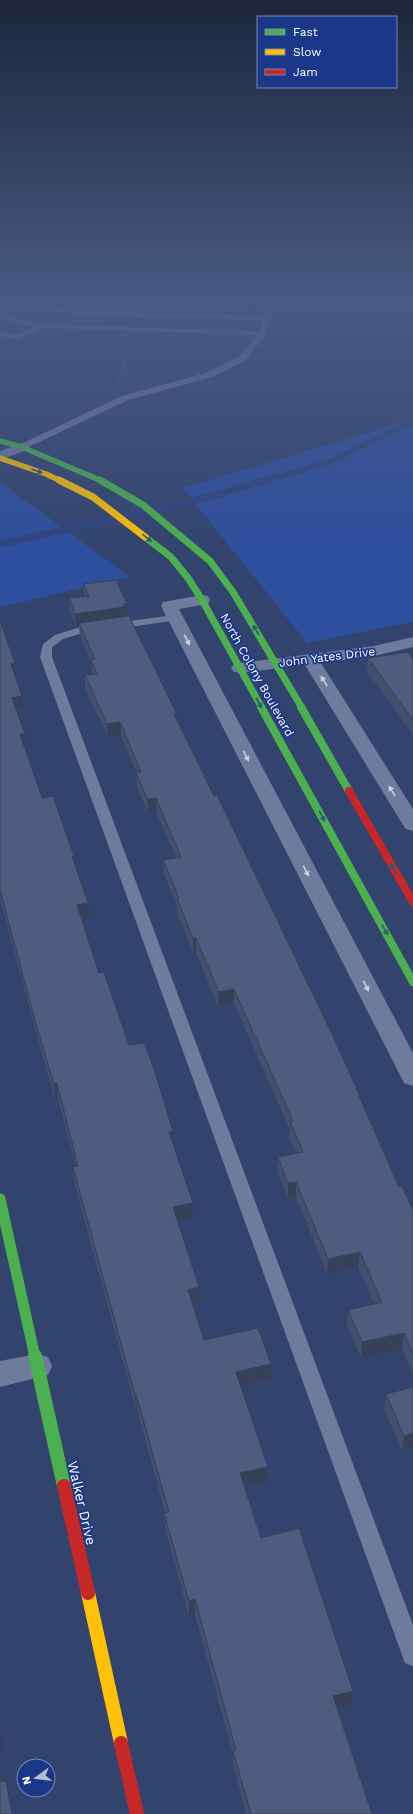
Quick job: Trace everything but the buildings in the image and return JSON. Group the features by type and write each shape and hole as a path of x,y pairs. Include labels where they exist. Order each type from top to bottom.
{"main road":[{"name":"North Colony Boulevard","path":"0,441 22,447 94,477 143,505 210,561 229,586 276,663 413,902"},
{"name":"North Colony Boulevard","path":"0,457 46,474 92,497 171,557 188,578 240,668 413,982"},
{"name":"Walker Drive","path":"0,1199 137,1814"}],"street":[{"path":"0,457 22,447"},
{"path":"202,600 169,606 413,1077"},
{"name":"John Yates Drive","path":"240,668 374,651 413,642"},
{"path":"310,659 413,824"},
{"path":"0,1374 37,1366"}],"lane":[{"path":"22,447 124,398 170,386"},
{"path":"175,618 77,631 58,637 47,646 46,657 413,1655"}],"shaded area":[{"path":"413,419 413,622 307,643 183,488"},
{"path":"0,482 130,577 0,607"}],"waterway":[{"path":"263,481 327,463 413,422"},
{"path":"0,544 205,498 266,480"}],"traffic: fast":[{"path":"0,441 22,447 94,477 143,505 210,561 233,592 276,663 349,791"},
{"path":"145,537 171,557 188,578 202,600 413,982"},
{"path":"0,1199 64,1486"}],"traffic: slow":[{"path":"0,458 46,474 93,497 145,537"},
{"path":"88,1593 121,1743"}],"traffic: jam":[{"path":"349,791 413,902"},
{"path":"64,1486 88,1593"},
{"path":"121,1743 137,1814"}]}
